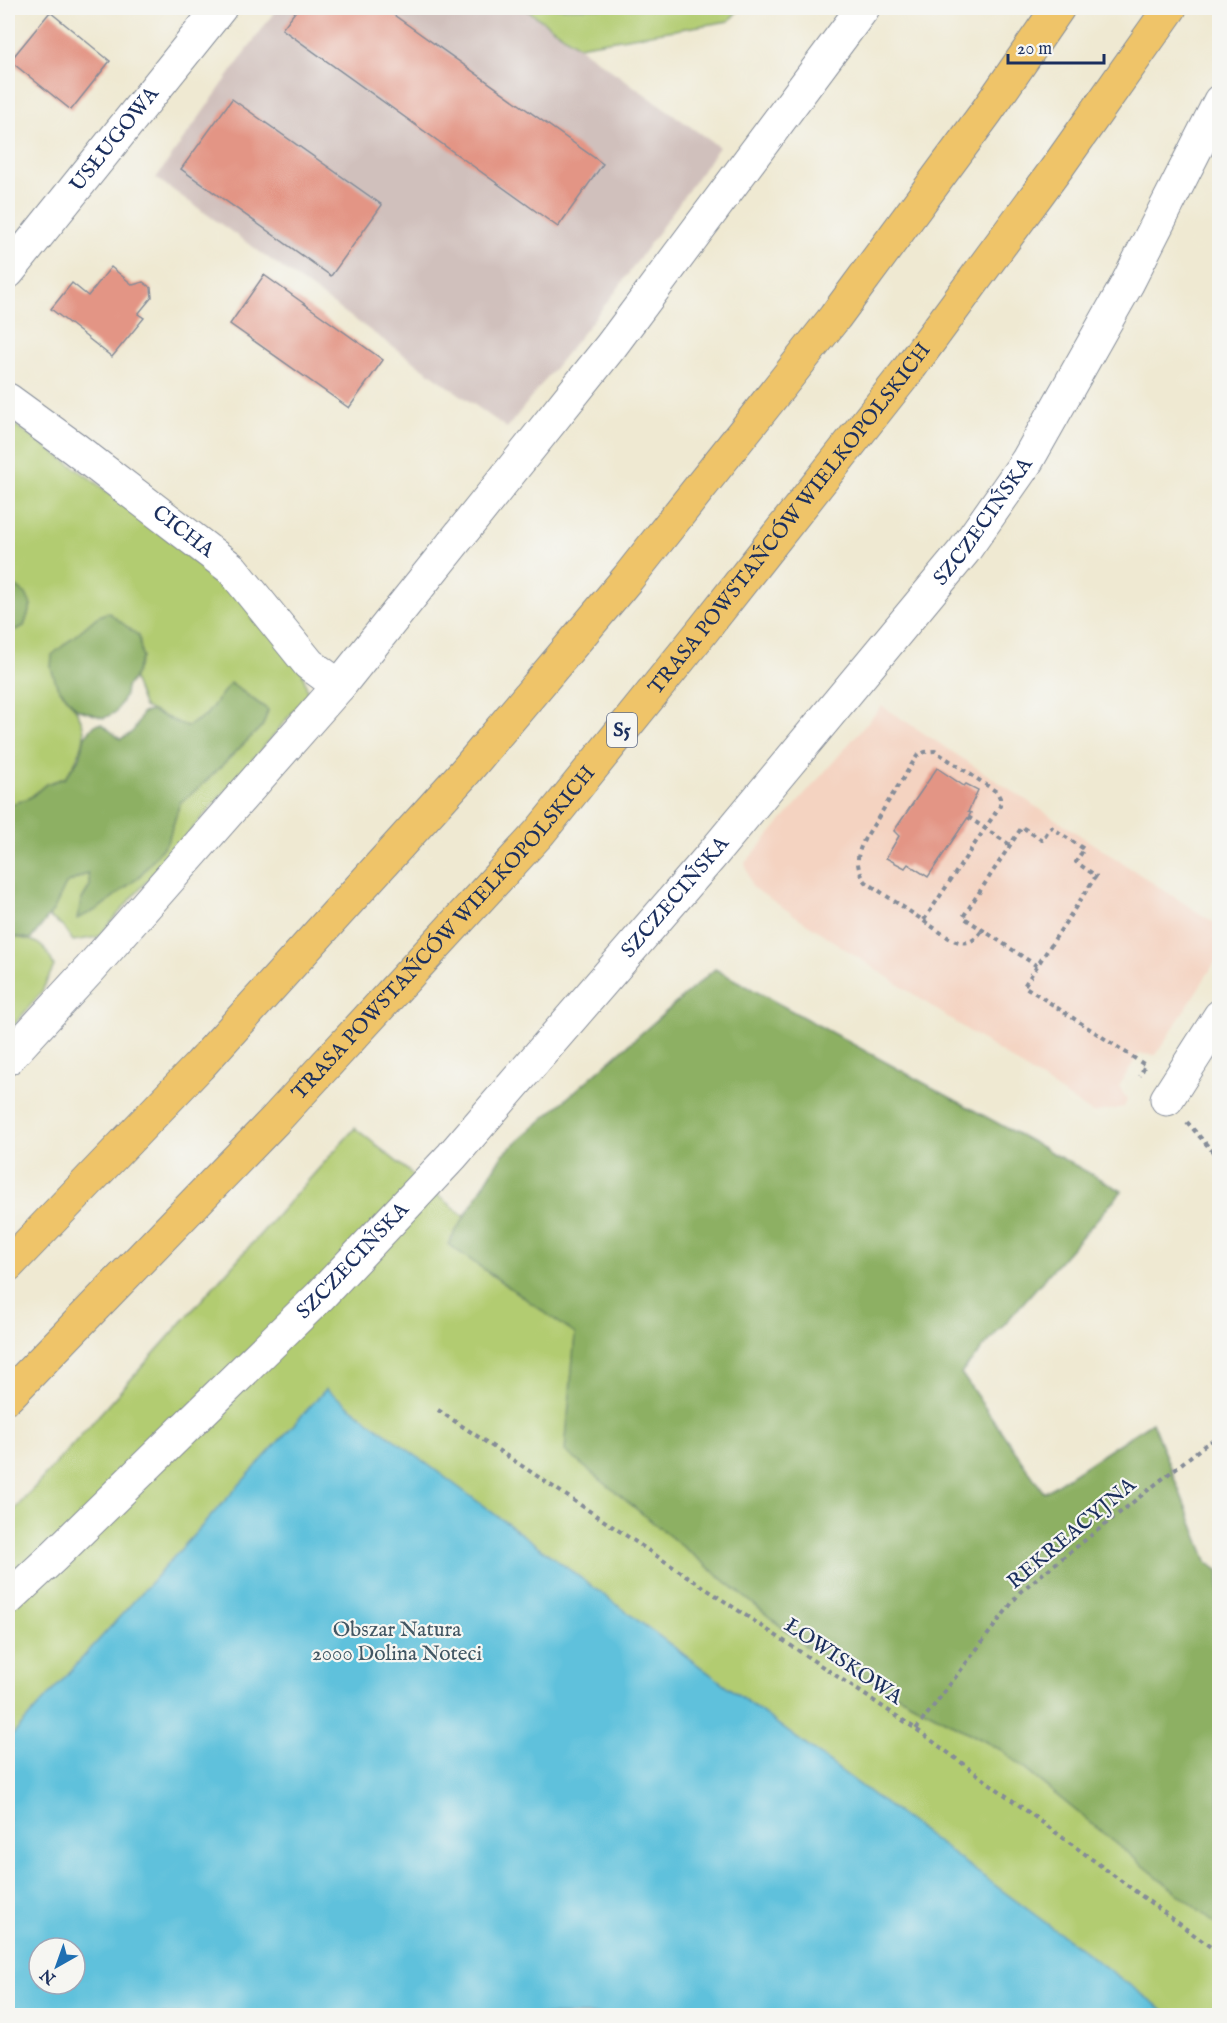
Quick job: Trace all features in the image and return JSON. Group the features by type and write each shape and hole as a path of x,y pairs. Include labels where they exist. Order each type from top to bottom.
{"highway":[{"path":"8,1265 214,1049 465,772 628,578 835,317 987,111 1058,8"},
{"name":"TRASA POWSTAŃCÓW WIELKOPOLSKICH","path":"8,1396 276,1119 539,833 708,624 908,370 1059,165 1170,8"}],"street":[{"name":"USŁUGOWA","path":"8,272 220,8"},
{"path":"8,1058 90,969 339,686 611,346 863,8"},
{"name":"SZCZECIŃSKA","path":"8,1599 62,1549 311,1304 452,1156 711,856 964,551 1027,461 1039,440 1127,284 1220,101"},
{"name":"CICHA","path":"8,400 232,569 309,664 339,686"},
{"path":"1167,1099 1220,1016"}],"path":[{"path":"924,920 1000,806 998,792 935,751 917,756 864,840 858,851 856,862 866,882 959,943 967,944 976,939 983,929"},
{"path":"968,817 1010,845"},
{"path":"1037,966 963,917 1022,827 1042,840 1051,827 1084,849 1076,862 1096,876 1024,986 1145,1065 1137,1082"},
{"path":"1167,1099 1220,1160"},
{"name":"ŁOWISKOWA","path":"438,1410 916,1729 1220,1954"},
{"name":"REKREACYJNA","path":"916,1729 1021,1591 1205,1445 1220,1437"}],"shaded area":[{"path":"277,8 524,8 719,147 616,291 507,428 156,178"},
{"path":"882,706 1219,926 1219,956 1156,1055 1139,1054 1119,1086 1127,1100 1124,1107 1092,1113 752,887 745,863"}],"green space":[{"path":"524,8 740,8 729,21 578,46"},
{"path":"8,420 87,476 182,549 246,605 302,671 308,693 98,937 73,941 63,926 49,917 66,884 88,873 90,886 81,901 139,877 168,841 180,803 202,785 263,725 268,710 231,683 206,715 187,727 144,707 133,679 142,657 57,686 76,710 81,721 84,730 80,751 65,778 46,784 31,797 8,804 8,635 24,626 31,605 15,586 8,586"},
{"path":"8,586 15,586 26,594 31,605 24,626 8,633"},
{"path":"108,612 139,636 142,657 116,712 104,718 77,709 57,686 51,668 52,655 97,617"},
{"path":"230,683 268,710 263,725 202,785 180,803 168,841 139,877 98,909 77,919 81,901 90,886 88,873 66,884 53,911 31,939 8,936 8,804 11,805 31,797 46,784 65,778 80,757 85,736 96,724 102,724 120,739 129,735 142,713 152,711 187,727 206,715"},
{"path":"8,936 31,940 42,946 54,966 41,993 8,1032"},
{"path":"715,969 1122,1191 961,1373 1044,1493 1152,1422 1208,1563 1219,1571 1219,1927 1001,1750 805,1646 565,1451 575,1334 448,1244 502,1155"},
{"name":"Obszar Natura 2000 Dolina Noteci","path":"355,1128 1219,1825 1219,2015 8,2016 8,1517"}],"water":[{"path":"326,1389 1170,2015 8,2015 8,1740"}],"building":[{"path":"298,8 384,8 603,164 558,227 282,29"},
{"path":"50,12 110,61 71,110 10,61"},
{"path":"232,99 382,205 331,276 181,169"},
{"path":"111,267 133,285 143,282 151,288 152,297 138,314 144,318 112,357 51,309 72,283 88,296"},
{"path":"264,275 383,360 349,408 230,324"},
{"path":"937,768 964,786 966,784 978,790 968,812 971,813 928,877 908,864 905,868 886,858 899,836 894,831"}]}
